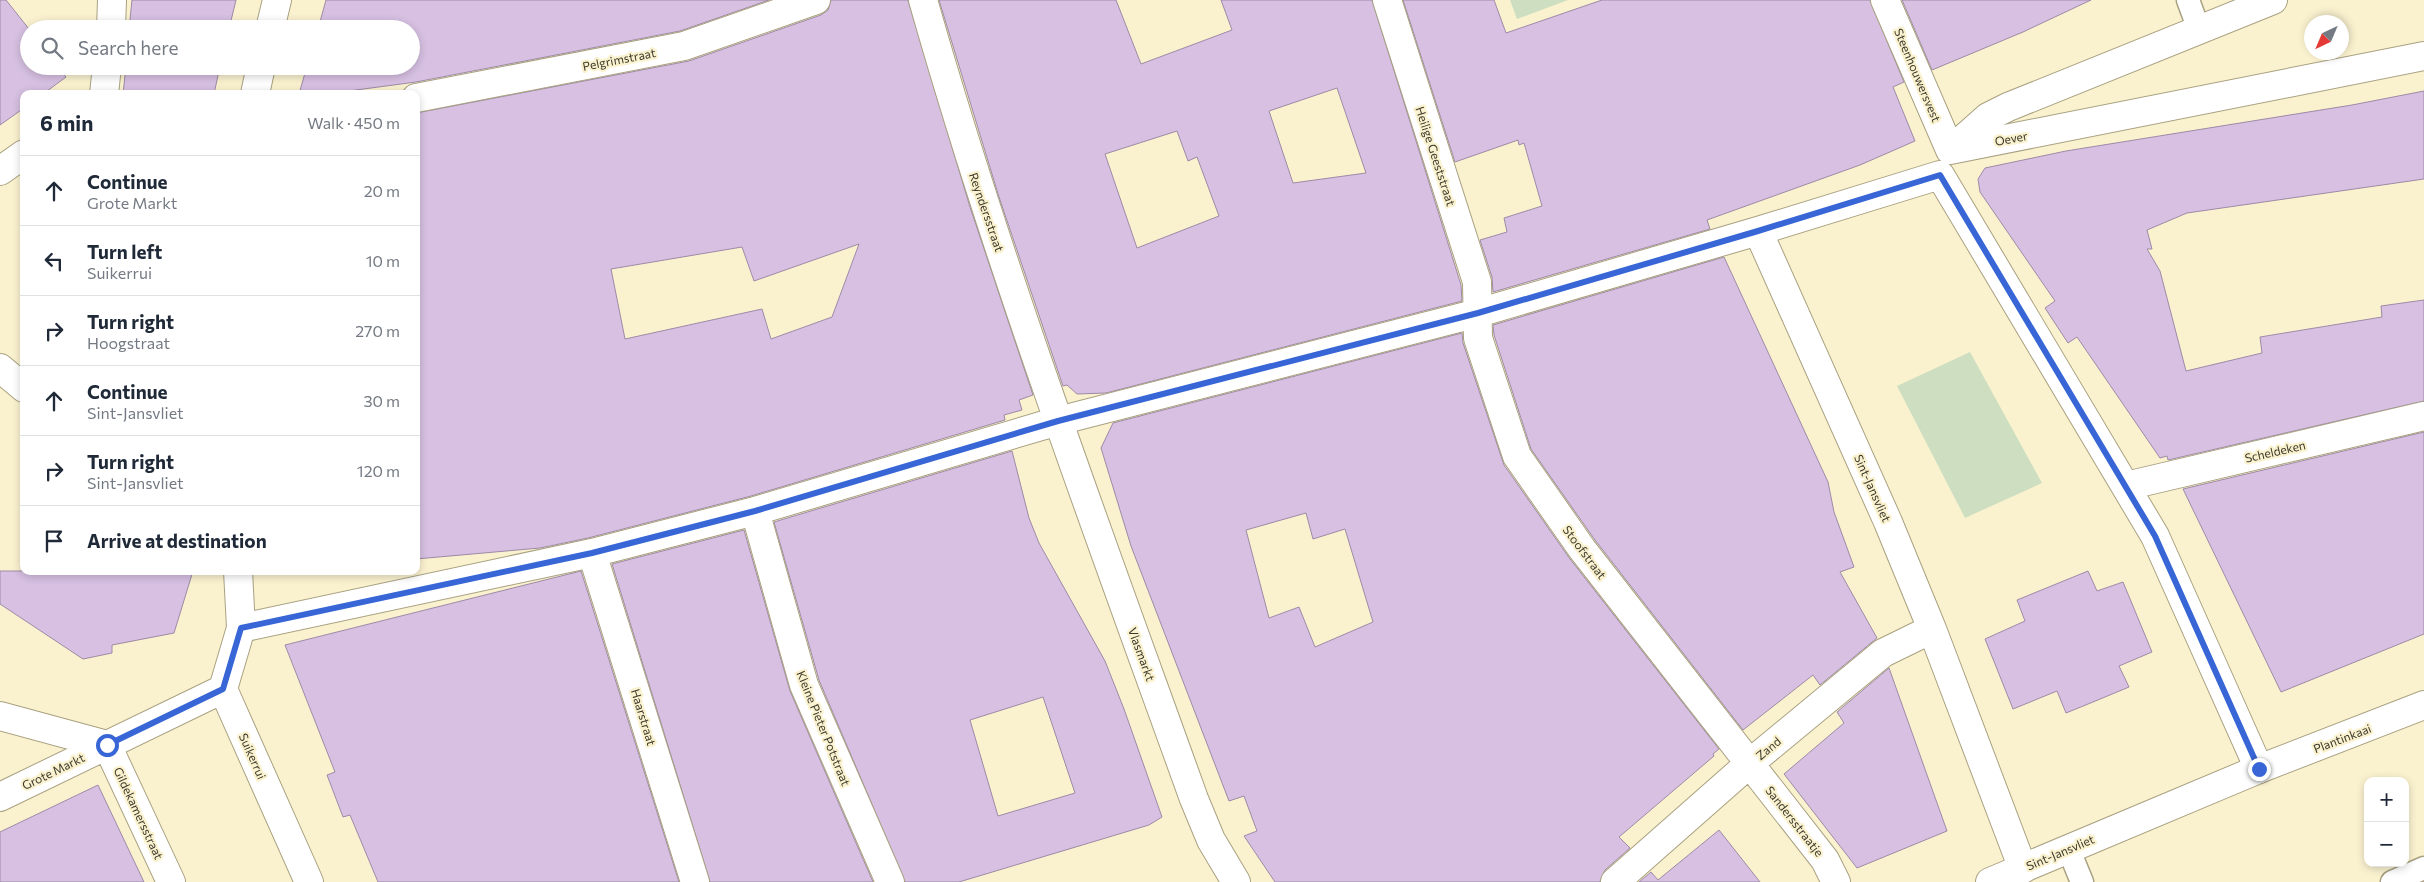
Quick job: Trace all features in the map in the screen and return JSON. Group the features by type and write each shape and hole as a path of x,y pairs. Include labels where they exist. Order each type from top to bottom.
{"street":[{"path":"111,20 112,0"},
{"path":"272,20 277,0"},
{"name":"Pelgrimstraat","path":"420,97 684,46 816,0"},
{"name":"Reyndersstraat","path":"923,0 960,132 1058,421"},
{"name":"Heilige Geeststraat","path":"1388,0 1477,282 1478,313"},
{"name":"Steenhouwersvest","path":"1885,0 1950,150"},
{"name":"Oever","path":"1950,150 1988,117 2008,107 2273,0"},
{"name":"Oever","path":"1950,150 2424,56"},
{"path":"256,90 259,75"},
{"path":"1940,175 1950,150"},
{"path":"0,171 20,157"},
{"path":"241,628 592,553 755,511 1058,421 1478,313 1758,231 1940,175"},
{"path":"1940,175 2126,486 2158,544 2259,769"},
{"name":"Sint-Jansvliet","path":"1758,231 1888,522 1932,629 2023,870 2068,848 2259,769"},
{"name":"Stoofstraat","path":"1478,313 1478,338 1517,456 1582,549 1750,763"},
{"path":"0,368 20,385"},
{"name":"Scheldeken","path":"2126,486 2424,416"},
{"name":"Vlasmarkt","path":"1058,421 1194,799 1211,840 1236,882"},
{"name":"Kleine Pieter Potstraat","path":"755,511 804,685 890,882"},
{"name":"Haarstraat","path":"592,553 695,882"},
{"path":"223,689 241,628 238,575"},
{"name":"Zand","path":"1615,882 1750,763 1883,653 1932,629"},
{"name":"Grote Markt","path":"0,797 223,689"},
{"name":"Suikerrui","path":"223,689 309,882"},
{"name":"Plantinkaai","path":"2259,769 2424,706"},
{"name":"Grote Markt","path":"0,716 107,745"},
{"name":"Gildekamersstraat","path":"107,745 171,882"},
{"name":"Sandersstraatje","path":"1750,763 1825,860 1836,882"},
{"path":"1990,882 2023,870"}],"lane":[{"path":"2188,0 2199,30"},
{"path":"2068,848 2082,882"},
{"path":"2392,882 2424,868"}],"green space":[{"path":"1510,0 1568,0 1517,19"},
{"path":"1970,352 2042,483 1965,518 1897,386"}],"building":[{"path":"0,0 6,0 22,20 20,20 20,75 64,75 66,77 48,90 20,90 20,111 0,125"},
{"path":"132,0 236,0 231,20 130,20"},
{"path":"326,0 769,0 680,31 416,82 356,90 300,90 304,75 420,75 420,20 320,20"},
{"path":"831,0 908,0 970,207 1033,395 1019,400 1022,410 1004,415 1005,420 751,496 588,538 540,548 420,559 420,112 689,61 821,15 828,10","holes":["859,244 832,317 771,339 762,309 625,339 611,269 742,247 754,281"]},
{"path":"939,0 1116,0 1141,64 1232,30 1221,0 1372,0 1461,285 1462,301 1106,393 1077,394 1067,385 1063,386 999,197","holes":["1337,88 1366,173 1293,183 1269,111","1177,131 1188,161 1197,157 1219,216 1137,248 1105,154"]},
{"path":"1403,0 1494,0 1506,33 1602,0 1870,0 1904,82 1893,87 1915,141 1860,165 1707,220 1710,229 1493,292 1492,277 1480,240 1507,232 1504,218 1542,206 1524,143 1519,145 1518,140 1455,162"},
{"path":"1902,0 2091,0 2023,32 1932,70"},
{"path":"125,75 218,75 215,90 123,90"},
{"path":"2424,91 2424,179 2187,213 2147,230 2152,249 2147,249 2160,271 2186,371 2262,353 2260,337 2382,317 2381,306 2424,300 2424,401 2168,460 2167,456 2160,458 2077,337 2068,343 2045,308 2055,301 1980,192 1978,179 1985,168 2066,151 2352,105"},
{"path":"1724,257 1828,482 1834,512 1854,567 1840,572 1877,638 1820,685 1813,675 1743,730 1595,540 1531,449 1494,335 1493,325"},
{"path":"1462,333 1463,343 1504,465 1570,559 1719,749 1713,754 1714,756 1619,837 1630,848 1605,870 1600,882 1275,882 1244,836 1257,831 1244,796 1229,801 1131,546 1101,448 1113,423","holes":["1306,513 1313,539 1345,529 1373,622 1315,647 1299,607 1269,618 1246,530"]},
{"path":"2424,432 2424,634 2281,692 2183,489"},
{"path":"1012,451 1029,518 1039,543 1105,661 1162,817 1149,825 959,882 905,882 819,680 774,522","holes":["1043,697 1075,793 998,816 970,720"]},
{"path":"744,530 790,691 873,882 710,882 612,564"},
{"path":"0,571 20,571 20,575 192,575 174,633 112,645 112,653 83,659 0,604"},
{"path":"581,571 679,882 378,882 350,815 343,817 327,775 335,772 285,645"},
{"path":"2088,571 2097,591 2123,582 2152,652 2119,666 2129,687 2093,702 2066,713 2057,691 2013,709 1985,639 2025,621 2017,600"},
{"path":"1889,668 1947,831 1857,868 1784,774 1844,723 1837,712"},
{"path":"98,785 144,882 0,882 0,832"},
{"path":"1719,830 1760,882 1639,882 1651,872 1658,880"}],"route":[{"path":"107,745 223,689 241,628 592,553 755,511 1058,421 1478,313 1758,231 1940,175 2155,536 2259,769"}]}
